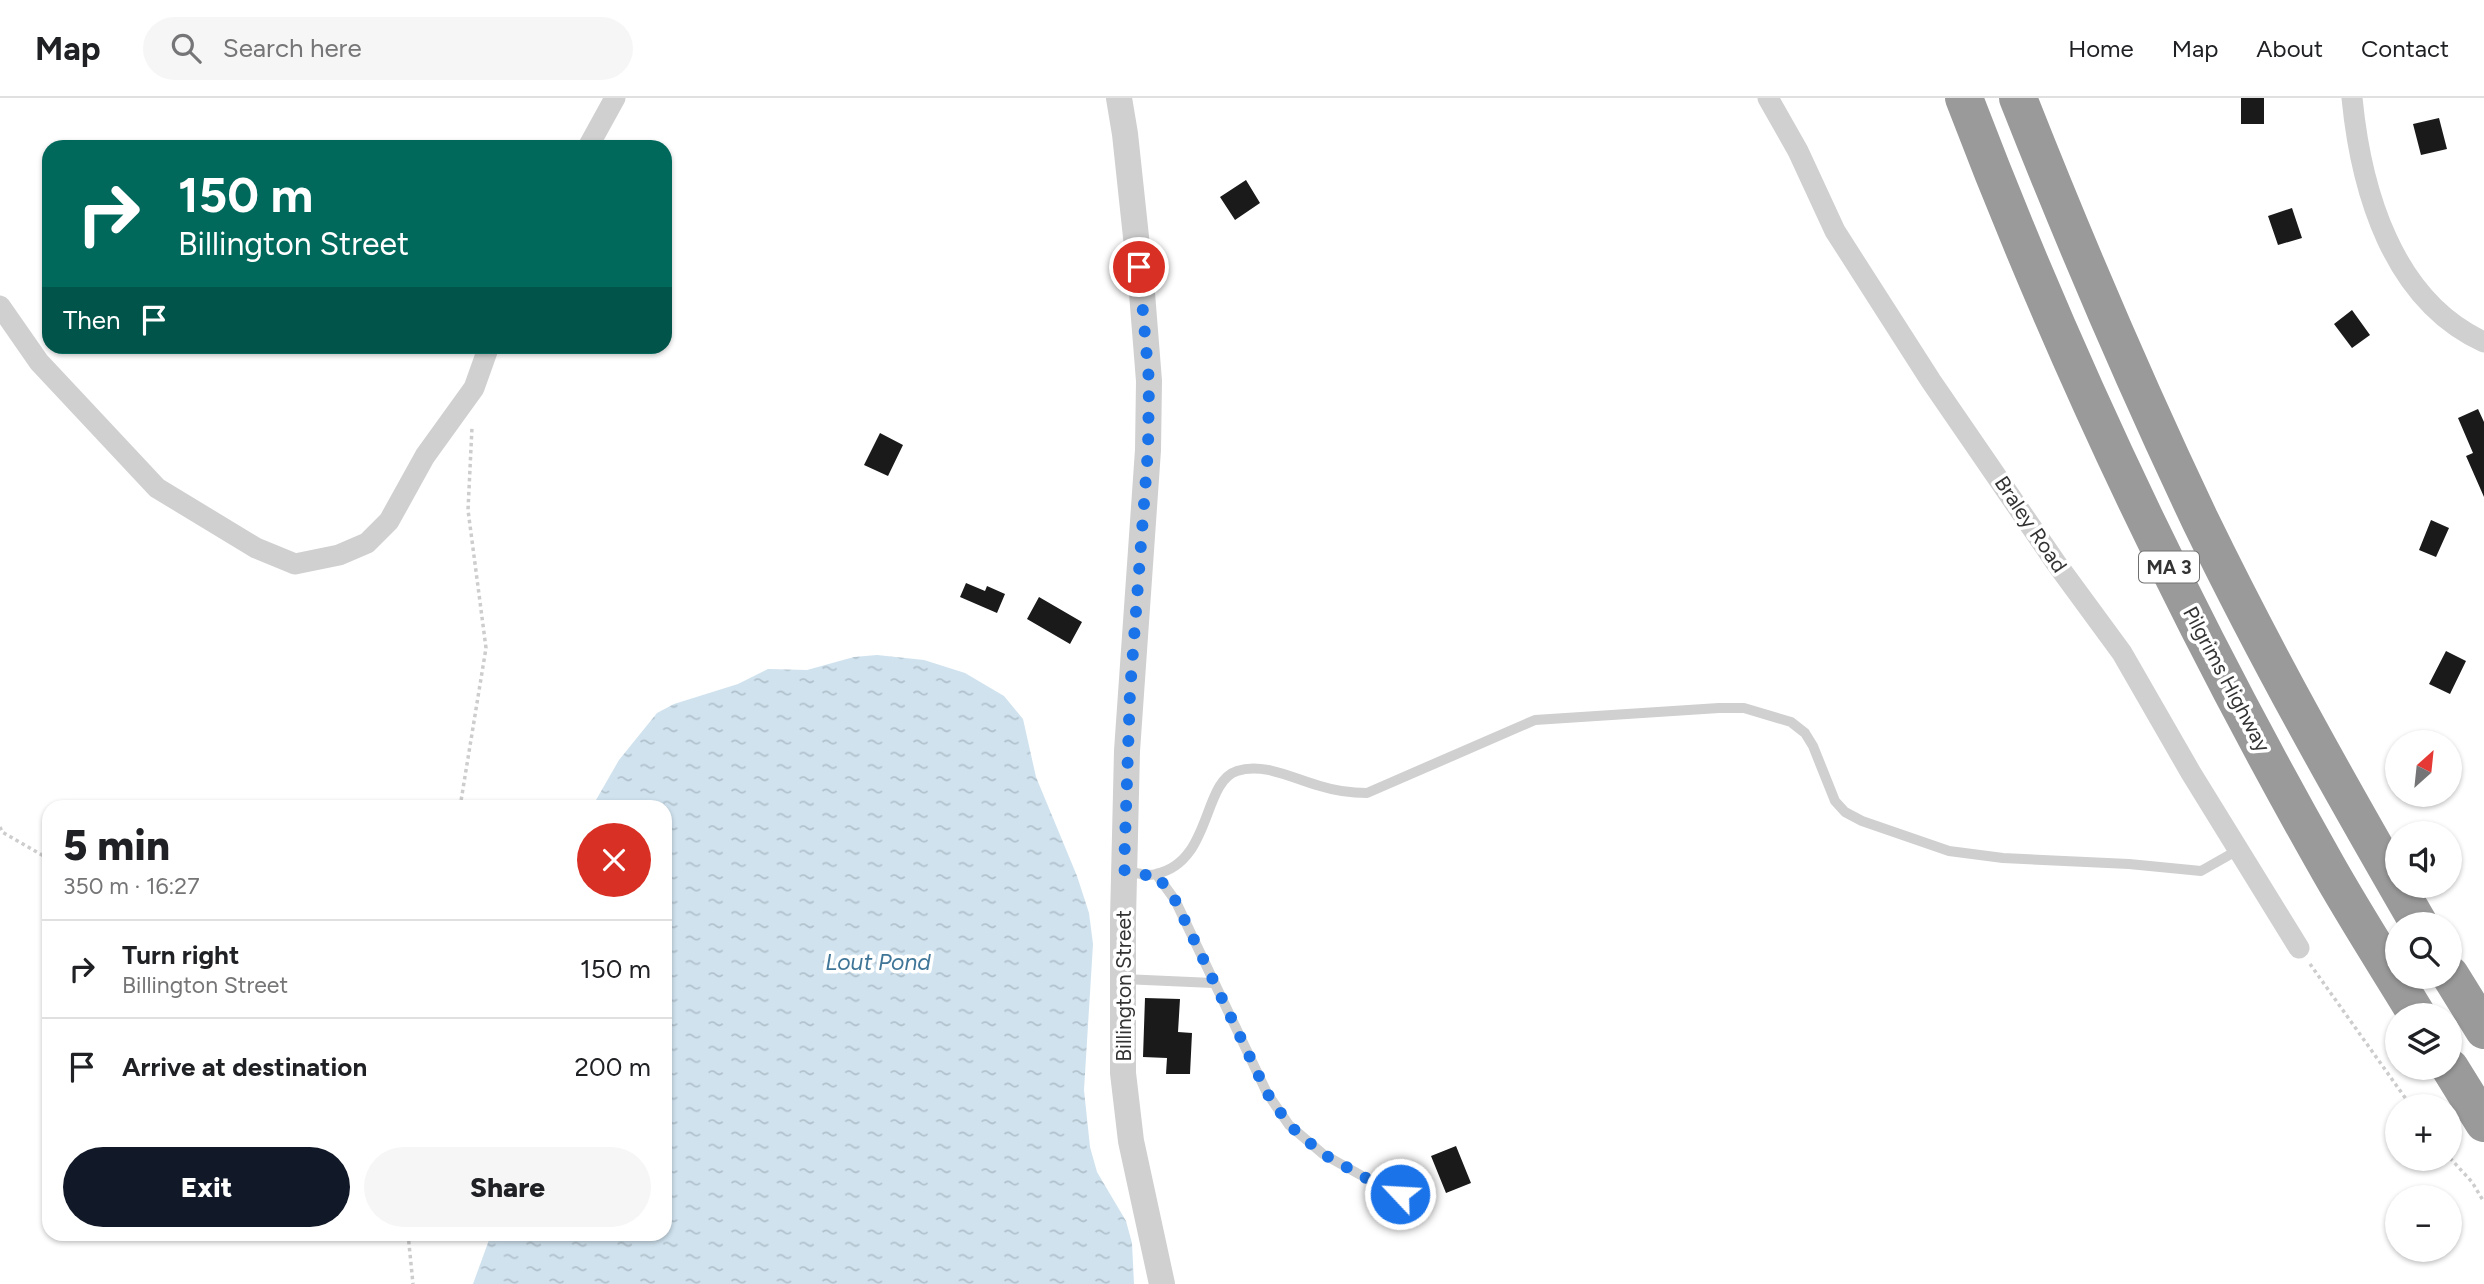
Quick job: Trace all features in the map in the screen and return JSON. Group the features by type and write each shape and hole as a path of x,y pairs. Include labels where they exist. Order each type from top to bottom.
{"highway":[{"name":"Pilgrims Highway","path":"1965,98 2051,308 2167,565 2325,863 2410,1003"},
{"name":"MA 3","path":"2018,98 2077,244 2201,520 2269,655 2347,800 2412,912"},
{"path":"2459,989 2484,1030"},
{"path":"2457,1080 2479,1116"}],"street":[{"path":"592,140 615,98"},
{"name":"Billington Street","path":"1119,98 1137,241 1149,381 1148,450 1129,716 1124,870 1125,1099 1131,1142 1162,1284"},
{"name":"Braley Road","path":"1768,98 1835,231 1931,381 2056,563 2122,653 2299,948"},
{"path":"2351,98 2363,166 2378,220 2389,246 2408,276 2431,303 2456,326 2484,342"},
{"path":"0,306 39,362 157,488 256,548 295,564 339,555 367,543 388,521 425,456 474,388 486,354"}],"lane":[{"path":"1124,870 1146,875 1177,866 1205,825 1219,783 1235,771 1255,767 1338,791 1367,793 1535,720 1719,708 1744,708 1791,722 1805,733 1835,801 1845,812 1862,821 1948,851 2003,858 2129,864 2201,871 2238,850"},
{"path":"1156,874 1175,900 1267,1093 1289,1125 1323,1154 1400,1194"},
{"path":"1123,979 1213,983"}],"path":[{"path":"461,800 486,648 468,510 474,388"},
{"path":"0,827 2,832 42,855"},
{"path":"2299,948 2402,1094"},
{"path":"2462,1171 2484,1202"},
{"path":"409,1241 413,1284"}],"water":[{"name":"Lout Pond","path":"877,655 924,660 965,673 1004,696 1023,719 1036,777 1077,876 1089,913 1093,944 1084,1090 1090,1147 1097,1172 1126,1221 1132,1243 1134,1284 473,1284 489,1241 672,1241 672,800 596,800 619,760 657,713 674,704 738,684 768,669 807,670 854,657"}],"building":[{"path":"2241,98 2264,98 2264,124 2241,124"},
{"path":"2439,118 2447,149 2421,155 2413,124"},
{"path":"1246,180 1260,203 1235,220 1220,197"},
{"path":"2292,208 2302,238 2278,245 2268,216"},
{"path":"2352,310 2370,335 2352,348 2334,324"},
{"path":"2478,409 2484,422 2484,497 2466,456 2473,453 2458,418"},
{"path":"880,433 903,445 888,476 864,465"},
{"path":"2431,520 2449,528 2436,557 2419,550"},
{"path":"966,583 985,591 987,586 1005,594 997,613 960,597"},
{"path":"1039,597 1082,622 1070,644 1027,619"},
{"path":"2446,651 2466,661 2450,694 2429,684"},
{"path":"1145,998 1180,999 1178,1032 1192,1033 1190,1074 1166,1074 1167,1058 1143,1057"},
{"path":"1456,1146 1471,1183 1446,1193 1431,1156"}],"route":[{"path":"1139,267 1149,381 1148,450 1130,692 1124,870 1146,875 1156,874 1175,900 1267,1093 1289,1125 1323,1154 1400,1194"}]}
